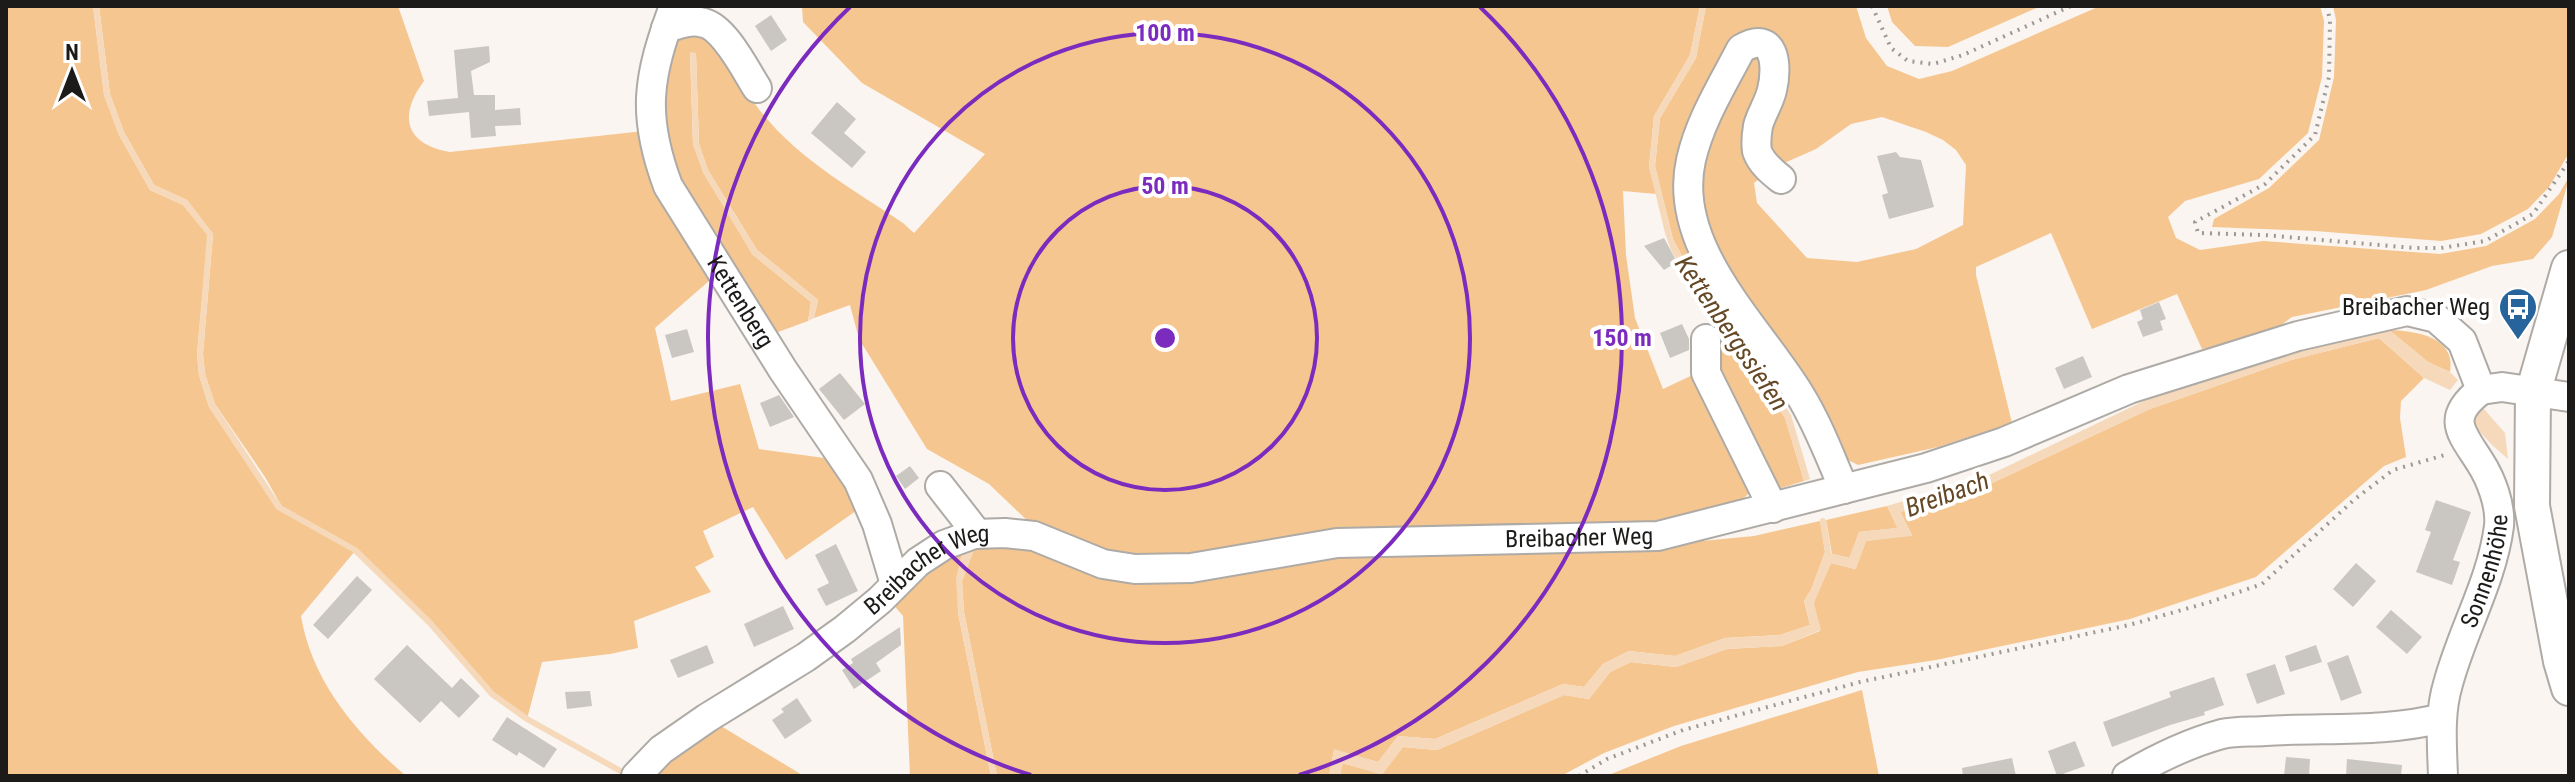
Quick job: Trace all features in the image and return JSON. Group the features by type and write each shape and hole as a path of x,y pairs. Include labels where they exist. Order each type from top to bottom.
{"main road":[{"path":"2569,268 2533,393 2532,506 2561,661 2569,688"}],"street":[{"path":"670,17 685,22 707,23 726,39 757,88"},
{"name":"Kettenberg","path":"670,17 655,65 650,96 654,144 668,186 783,370 858,480 877,524 895,584"},
{"path":"1781,179 1769,170 1757,150 1758,125 1772,90 1774,55 1763,43 1751,43 1741,49 1702,126 1691,161 1691,212 1711,268 1800,394 1844,489"},
{"name":"Breibacher Weg","path":"636,776 661,750 845,629 918,562 944,545 974,534 1034,536 1103,564 1135,569 1191,568 1337,543 1658,536 1926,468 2004,442 2129,389 2298,336 2407,311 2436,318 2462,341 2481,390"},
{"path":"1706,339 1706,373 1773,508"},
{"path":"2481,390 2502,387 2569,397"},
{"name":"Sonnenhöhe","path":"2443,776 2442,718 2447,687 2490,567 2499,523 2490,481 2461,435 2460,419 2467,401 2481,390"},
{"path":"940,486 972,527 974,534"},
{"path":"2127,776 2184,747 2224,734 2292,729 2382,728 2421,724 2442,718"}],"path":[{"path":"1872,6 1891,48 1908,61 1933,64 1963,55 2071,6"},
{"path":"2014,6 2027,6"},
{"path":"2327,6 2330,21 2329,77 2315,135 2265,184 2195,222 2198,233 2427,248 2485,241 2533,214 2569,161"},
{"path":"1579,776 1607,759 1683,730 1860,682 2129,625 2262,584 2355,499 2393,470 2469,447"}],"shaded area":[{"path":"6,6 93,6 104,95 119,135 150,190 183,205 208,235 197,354 199,375 209,407 277,509 282,507 215,404 205,374 203,354 213,234 187,200 154,185 124,132 110,94 99,6 398,6 424,81 409,117 410,127 423,142 450,152 644,131 717,274 655,328 671,401 740,384 759,449 839,460 863,506 786,560 753,507 703,531 714,557 695,567 711,592 634,621 638,648 542,662 527,719 492,694 429,623 355,551 301,616 315,663 339,705 370,743 406,776 6,776"},
{"path":"679,6 716,6 705,9 743,85 773,126 826,172 914,233 985,154 862,83 803,22 802,6 1700,6 1690,55 1654,116 1649,167 1656,194 1623,191 1626,255 1635,318 1663,389 1699,372 1751,490 1736,504 1725,509 1669,525 1133,561 1035,528 989,484 927,449 859,339 850,305 814,318 818,300 757,250 708,170 699,144 696,54 690,52 693,145 752,254 811,302 808,321 770,335 675,184 659,129"},
{"path":"1706,6 1856,6 1866,38 1887,66 1919,79 1952,71 2100,6 2320,6 2324,21 2322,77 2308,133 2259,179 2185,201 2168,217 2176,238 2200,250 2263,241 2440,254 2486,246 2535,219 2569,179 2552,237 2533,259 2492,266 2426,290 2292,317 2263,338 2202,349 2177,294 2092,329 2051,233 1976,267 2012,423 1938,447 1858,465 1840,456 1803,391 1722,280 1699,223 1697,160 1708,129 1748,54 1763,52 1769,58 1768,89 1755,124 1753,154 1767,173 1754,183 1757,203 1807,258 1857,262 1916,249 1963,225 1966,165 1956,150 1943,140 1882,117 1851,124 1816,149 1775,167 1767,159 1761,134 1780,80 1777,46 1771,39 1762,36 1736,40 1694,127 1685,158 1683,189 1688,224 1698,259 1717,295 1756,346 1748,350 1733,326 1696,282 1673,239 1655,166 1660,118 1696,58"},
{"path":"1887,6 2041,6 1948,47 1915,46 1892,22"},
{"path":"2333,6 2569,6 2569,153 2549,187 2528,209 2481,234 2441,241 2212,227 2214,219 2269,188 2319,140 2334,77 2336,20"},
{"path":"1729,330 1785,418 1804,481 1778,489 1772,486 1717,362"},
{"path":"2389,330 2421,334 2440,343 2447,350 2450,372 2428,362"},
{"path":"2379,338 2424,378 2401,401 2400,418 2406,457 2384,466 2256,577 2130,619 1936,660 1858,672 1674,726 1604,753 1561,776 1340,776 1342,763 1382,774 1403,747 1437,750 1564,695 1589,699 1610,672 1631,662 1676,667 1727,649 1782,646 1820,631 1813,603 1831,563 1855,569 1866,541 1912,535 1900,512 1990,484 2150,409 2291,360"},
{"path":"1887,506 1898,528 1859,532 1850,558 1832,554 1826,520"},
{"path":"1820,521 1825,552 1804,601 1810,625 1780,635 1725,638 1675,656 1629,651 1603,664 1584,687 1563,684 1435,739 1398,736 1378,762 1334,750 1329,776 997,776 964,612 962,581 976,544 1006,541 1100,570 1339,552 1671,544 1754,536"},
{"path":"963,547 958,613 991,776 910,776 903,616 891,602 912,580"},
{"path":"1862,690 1879,776 1606,776 1681,746"},
{"path":"716,723 804,776 647,776"}],"water":[{"path":"93,6 99,6 110,94 124,132 154,185 187,200 213,234 203,354 205,374 215,404 282,507 277,510 209,407 199,375 197,354 207,235 183,205 150,190 119,135 104,95"},
{"path":"1700,6 1706,6 1696,58 1660,118 1655,166 1673,239 1696,282 1733,326 1791,415 1810,479 1804,481 1785,418 1729,330 1691,285 1671,250 1649,167 1654,116 1690,55"},
{"path":"690,52 696,53 699,144 708,170 757,250 818,300 814,318 808,321 811,302 752,254 703,173 693,145"},
{"name":"Breibach","path":"2374,330 2389,330 2428,362 2450,372 2458,380 2450,390 2424,378 2379,338 2291,360 2150,409 1990,484 1901,512 1912,536 1866,541 1856,569 1831,563 1814,603 1821,630 1782,646 1727,649 1676,667 1631,662 1610,672 1589,699 1564,695 1437,750 1403,747 1382,775 1343,763 1340,776 1329,776 1334,749 1378,762 1398,736 1435,739 1563,684 1584,687 1603,664 1629,651 1675,656 1725,638 1780,635 1810,625 1804,601 1825,552 1849,558 1859,532 1897,528 1887,506 1987,476 2146,400 2288,352"},
{"path":"2483,408 2505,433 2508,459 2472,423 2476,413"},
{"path":"976,544 962,581 964,612 997,776 991,776 958,613 956,579 963,547"}],"building":[{"path":"771,15 787,40 771,51 755,26"},
{"path":"489,46 490,62 471,71 474,95 495,95 495,110 520,108 521,125 495,126 496,136 471,138 469,112 429,116 427,101 458,98 454,50"},
{"path":"837,102 856,119 844,133 866,152 852,168 811,133"},
{"path":"1896,152 1900,157 1921,160 1934,207 1889,219 1882,195 1888,193 1877,156"},
{"path":"1664,238 1677,262 1664,270 1644,246"},
{"path":"2159,302 2166,319 2160,321 2163,330 2143,337 2137,322 2143,319 2140,310"},
{"path":"1682,324 1689,339 1689,350 1670,358 1660,333"},
{"path":"687,329 694,352 672,358 665,335"},
{"path":"2083,356 2092,377 2064,389 2055,368"},
{"path":"840,373 865,404 844,420 819,389"},
{"path":"779,395 794,417 770,427 760,403"},
{"path":"910,466 919,478 905,489 896,476"},
{"path":"2436,500 2471,512 2453,560 2460,562 2452,585 2416,572 2431,532 2425,530"},
{"path":"836,544 858,591 826,606 817,589 829,583 815,555"},
{"path":"2356,563 2376,581 2353,607 2333,589"},
{"path":"357,576 372,590 328,639 313,625"},
{"path":"783,606 794,629 754,647 744,624"},
{"path":"2391,610 2422,637 2407,654 2376,627"},
{"path":"900,627 901,645 876,663 881,671 854,689 842,670 853,663 851,659"},
{"path":"407,645 452,688 461,678 480,696 459,718 441,701 420,723 374,679"},
{"path":"707,645 714,663 678,678 670,660"},
{"path":"2316,645 2322,662 2290,672 2285,656"},
{"path":"2348,655 2362,693 2341,701 2327,663"},
{"path":"2275,664 2285,694 2257,704 2246,674"},
{"path":"2214,677 2224,705 2204,712 2205,715 2112,747 2103,722 2171,697 2169,692"},
{"path":"590,691 592,706 567,709 565,692"},
{"path":"797,698 812,721 785,739 772,720"},
{"path":"507,717 557,749 544,768 492,740"},
{"path":"2075,741 2085,766 2057,776 2048,751"},
{"path":"2286,757 2310,759 2309,776 2284,776"},
{"path":"2012,758 2016,776 1963,776 1962,768"},
{"path":"2347,759 2402,765 2401,776 2346,776"}],"waterway":[{"path":"276,502 280,508 355,550 430,623 492,694 527,719 624,773"},
{"name":"Kettenbergssiefen","path":"1823,521 1829,558"}],"place":[{"name":"Breibacher Weg","path":"2518,341"}]}
